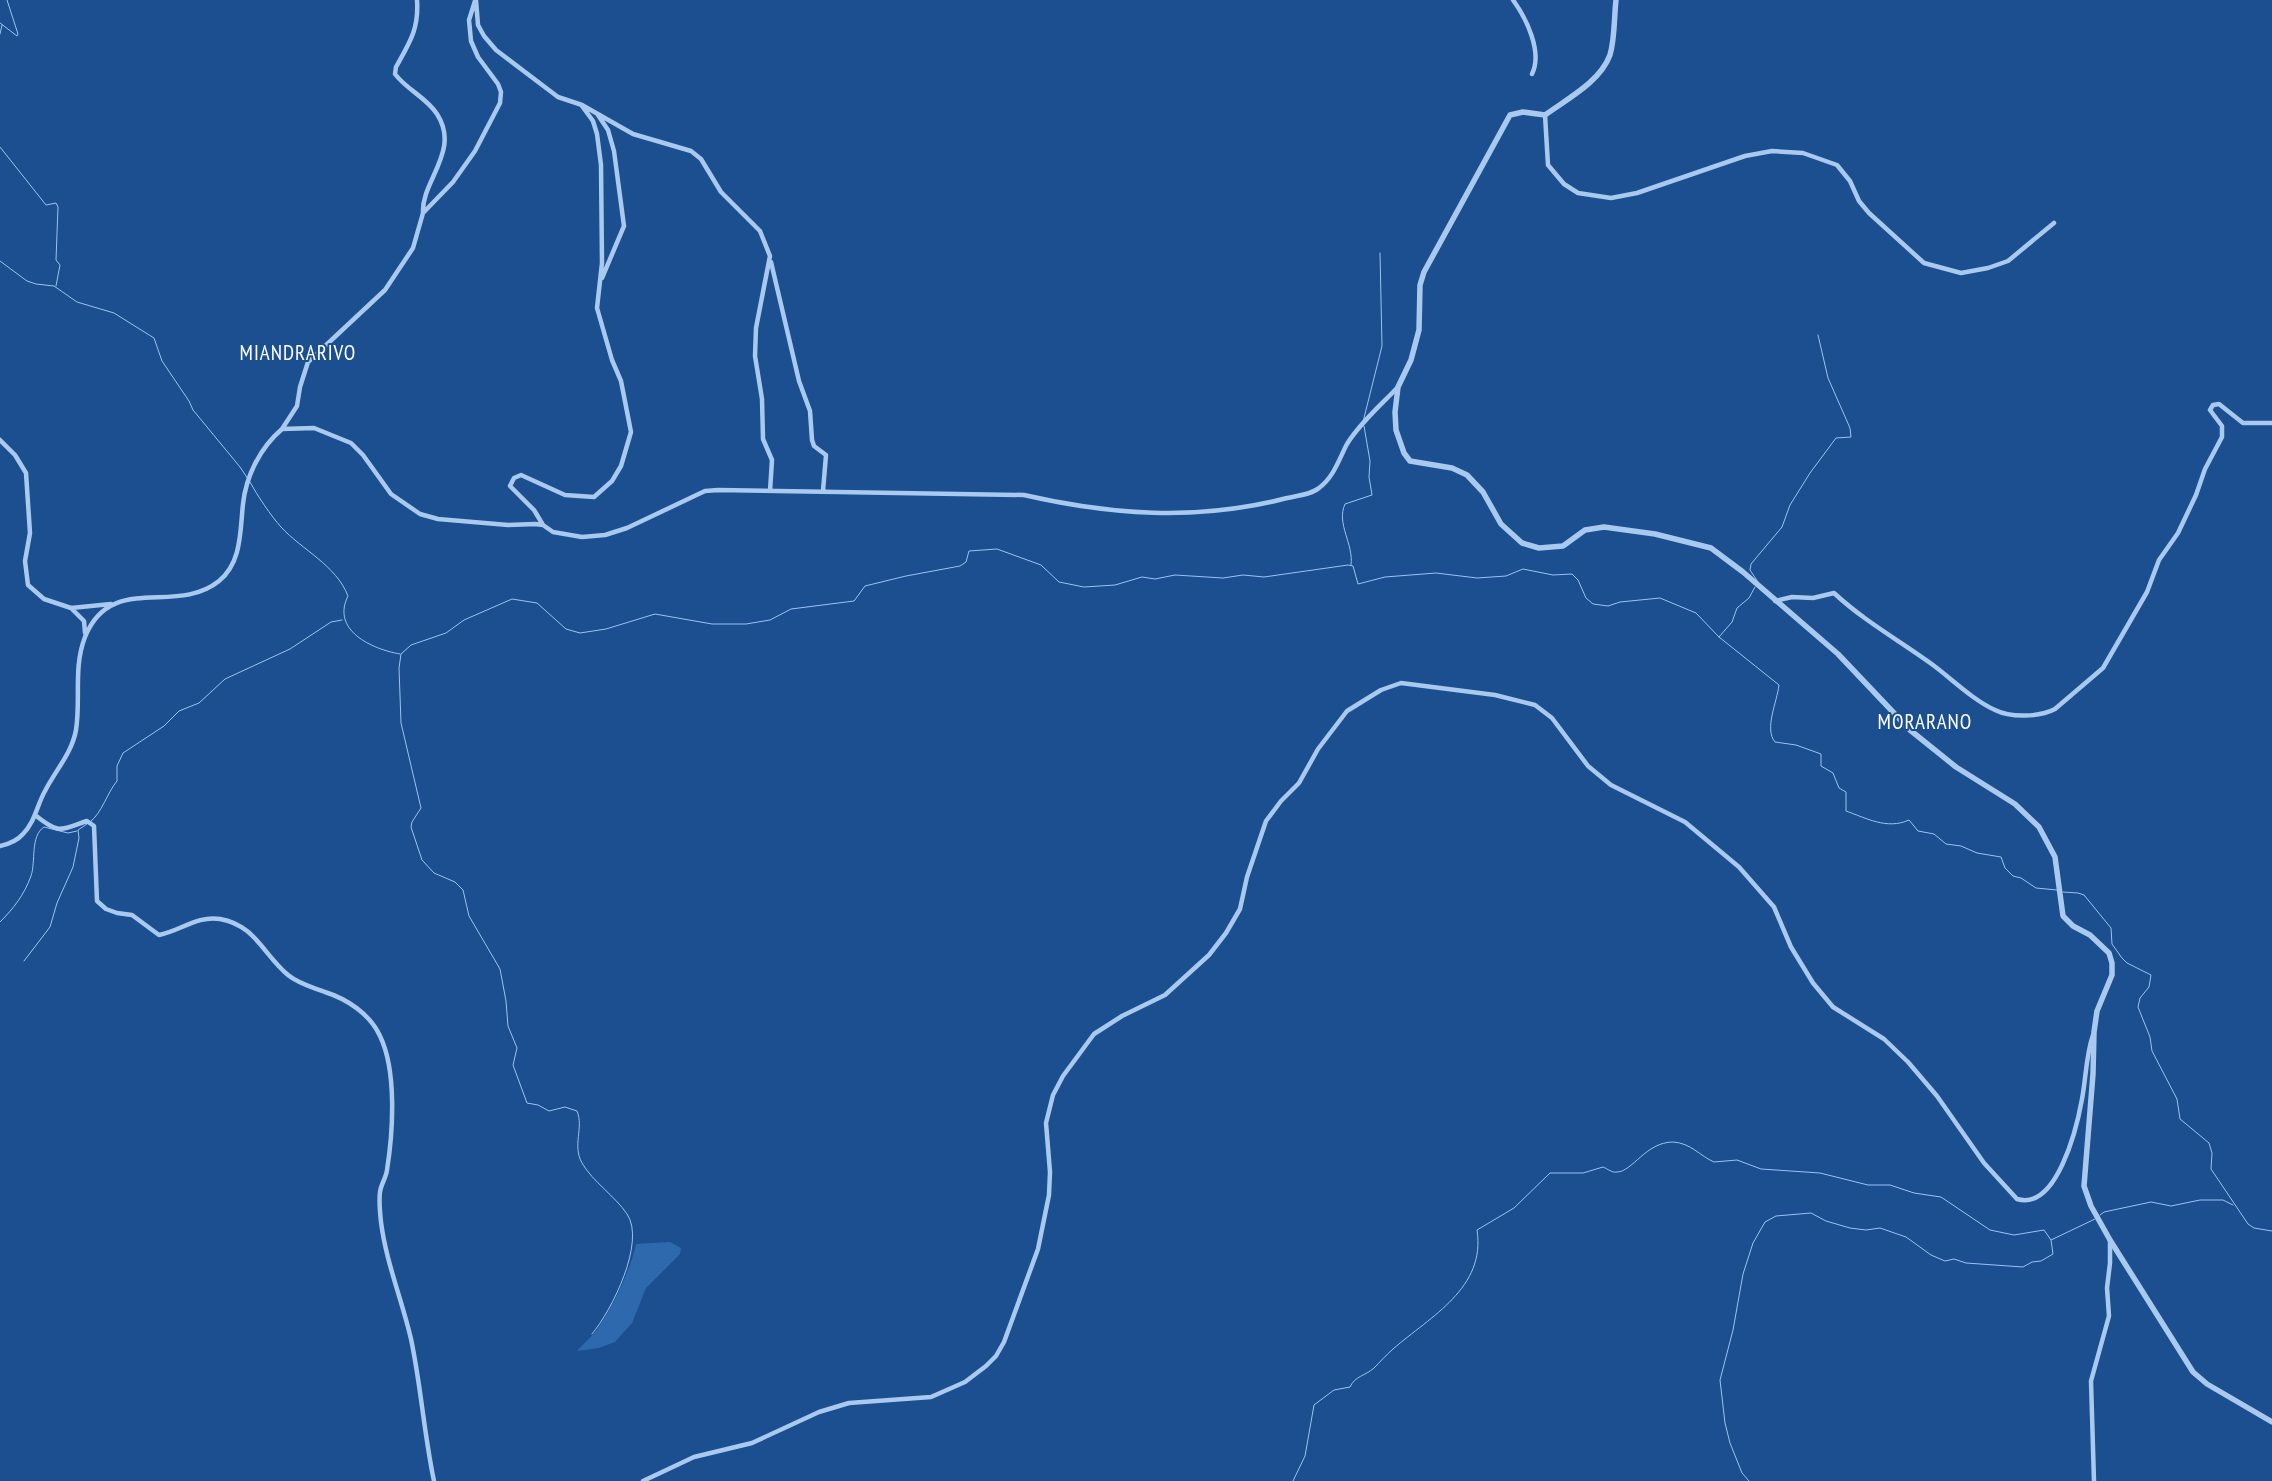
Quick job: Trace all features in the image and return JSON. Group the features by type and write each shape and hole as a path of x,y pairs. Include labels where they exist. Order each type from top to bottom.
{"street":[{"path":"0,440 15,456 26,473 30,533 25,561 26,582 44,599 71,608 112,604 136,597 185,596 205,590 220,581 231,567 241,538 243,505 249,477 269,441 282,429 297,406 300,387 308,362 385,290 414,248 423,213 422,205 436,174 444,145 444,129 437,114 422,97 404,85 395,74 396,67 416,30 418,16 417,0"},
{"path":"423,213 452,182 475,151 500,103 498,84 478,57 471,41 469,20 476,0"},
{"path":"476,0 478,25 484,36 496,50 558,96 582,105 632,134 691,151 701,159 721,192 760,231 770,256 799,381 810,411 812,440 814,446 826,455 823,491"},
{"path":"1513,0 1524,19 1534,49 1535,68 1532,74"},
{"path":"582,105 594,125 601,165 602,263 597,308 612,360 621,381 631,432 621,466 612,481 594,497 565,495 522,475 514,478 510,486 534,510 543,525 553,532 582,538 605,535 627,528 705,491 1024,495 1064,504 1173,515 1230,510 1273,502 1319,489 1339,464 1348,444 1363,424 1398,387 1411,360 1419,330 1420,285 1424,272 1510,115 1523,112 1544,115 1595,78 1603,69 1610,54 1616,0"},
{"path":"597,113 608,130 614,151 624,226 599,284"},
{"path":"1544,115 1548,165 1564,184 1578,193 1611,198 1637,193 1745,156 1772,151 1803,154 1837,166 1850,180 1859,201 1869,213 1924,264 1961,273 1988,268 2008,261 2054,223"},
{"path":"770,256 760,316 756,328 755,356 762,399 763,439 772,460 770,491"},
{"path":"1398,387 1396,430 1404,454 1410,461 1452,468 1467,475 1483,492 1501,524 1522,543 1539,548 1562,546 1585,530 1604,527 1655,534 1711,548 1838,654 1910,730 1956,767 2014,804 2039,827 2051,847 2060,882 2063,916 2073,926 2090,935 2109,953 2112,963 2112,974 2097,1011 2094,1032 2093,1074 2084,1186 2095,1213 2110,1240 2193,1372 2207,1384 2272,1422"},
{"path":"1775,601 1792,597 1813,598 1834,592 1886,634 1932,664 1994,710 2011,714 2047,714 2055,710 2103,668 2148,592 2159,560 2178,533 2196,495 2205,469 2222,437 2222,426 2210,410 2214,405 2219,404 2243,423 2272,423"},
{"path":"282,429 314,428 351,443 363,455 391,494 420,514 438,519 508,525 543,525"},
{"path":"0,846 18,839 30,825 44,792 71,747 77,718 78,663 85,637 95,619 112,604"},
{"path":"71,608 84,621 85,637"},
{"path":"643,1481 694,1457 752,1443 819,1412 842,1405 870,1400 931,1397 965,1382 986,1366 1004,1342 1038,1249 1049,1195 1050,1172 1046,1123 1053,1095 1063,1076 1094,1034 1122,1016 1165,996 1209,955 1226,933 1240,909 1247,877 1266,821 1280,801 1299,783 1318,749 1347,711 1381,690 1401,683 1495,695 1535,705 1552,718 1588,766 1603,779 1611,785 1685,822 1739,867 1774,907 1791,948 1823,995 1833,1006 1884,1039 1908,1062 1937,1096 1984,1163 2017,1198 2024,1201 2035,1198 2044,1192 2052,1182 2068,1153 2082,1100 2090,1043 2094,1032"},
{"path":"35,815 47,824 67,830 89,822 94,826 97,901 106,909 132,915 159,935 183,928 201,919 218,919 238,924 250,932 274,962 289,976 304,985 341,998 367,1017 381,1038 391,1080 387,1172 380,1192 381,1222 395,1287 410,1339 434,1481"},
{"path":"2094,1481 2090,1381 2109,1316 2106,1288 2110,1262 2110,1240"}],"shaded area":[{"path":"670,1242 681,1248 680,1254 646,1288 632,1323 615,1342 599,1348 577,1351 596,1331 610,1309 626,1276 636,1244"}],"waterway":[{"path":"0,23 17,36 7,0"},
{"path":"0,34 2,25"},
{"path":"0,147 46,205 56,203 58,207 56,260 60,265 56,286"},
{"path":"1363,422 1382,346 1380,253"},
{"path":"0,261 27,281 54,286 77,302 114,313 154,338 162,361 193,410 248,479"},
{"path":"1758,582 1750,570 1751,564 1782,527 1790,505 1810,473 1836,438 1851,437 1850,428 1828,378 1818,335"},
{"path":"1351,565 1350,549 1343,519 1345,504 1372,495 1369,477 1370,461 1364,426"},
{"path":"250,482 264,505 281,527 327,567 343,585 348,596 344,608 345,619 349,628 357,636 377,648 400,654"},
{"path":"592,1334 609,1309 624,1276 630,1258 632,1226 622,1207 582,1163 578,1150 579,1117 577,1111 565,1107 549,1111 538,1105 527,1103 513,1065 517,1048 508,1026 500,969 469,916 463,890 455,882 434,873 422,860 411,827 421,808 401,723 399,668 401,654 411,645 446,633 464,620 512,599 537,603 566,629 580,633 606,629 655,614 712,624 746,624 770,620 791,609 854,601 865,586 960,566 966,562 969,551 997,549 1041,565 1059,582 1084,587 1115,585 1142,577 1155,579 1175,575 1223,578 1243,575 1264,577 1348,565 1353,566 1358,584 1385,577 1436,573 1477,578 1506,576 1523,569 1553,575 1572,574 1578,580 1586,598 1593,604 1608,606 1620,602 1660,598 1696,613 1719,637 1779,685 1772,715 1772,737 1775,742 1796,745 1821,754 1821,766 1833,773 1839,788 1846,792 1846,811 1877,822 1893,824 1909,820 1918,831 1934,834 1946,844 1961,846 1977,853 2001,857 2005,868 2013,876 2021,878 2036,888 2057,890"},
{"path":"1719,637 1732,622 1737,608 1749,598 1755,587"},
{"path":"90,822 98,813 117,781 117,766 123,753 164,726 179,711 199,703 225,679 290,649 331,622 342,620"},
{"path":"24,961 50,927 57,903 73,867 79,838 78,830 87,824"},
{"path":"0,922 18,901 28,883 31,876 35,843 40,831 44,827 68,833 77,831"},
{"path":"2063,892 2084,895 2111,928 2112,944 2122,958 2127,963 2151,975 2149,987 2140,998 2138,1007 2150,1037 2152,1051 2177,1099 2180,1119 2209,1143 2212,1153 2211,1169 2248,1224 2254,1228 2272,1231"},
{"path":"1293,1481 1305,1456 1314,1405 1334,1390 1350,1387 1357,1378 1371,1371 1393,1349 1453,1299 1473,1268 1478,1250 1477,1230 1514,1208 1550,1173 1583,1173 1603,1167 1613,1172 1623,1171 1647,1151 1663,1143 1673,1142 1690,1147 1714,1162 1737,1160 1761,1169 1820,1173 1868,1185 1890,1185 1914,1193 1941,1197 1990,1230 2014,1235 2044,1230 2051,1240 2095,1219"},
{"path":"2100,1215 2104,1212 2151,1202 2171,1206 2200,1200 2223,1200 2233,1205"},
{"path":"1749,1481 1742,1473 1730,1443 1725,1423 1720,1380 1733,1330 1743,1274 1753,1243 1765,1222 1776,1216 1811,1213 1826,1221 1850,1228 1866,1230 1880,1228 1906,1237 1931,1255 1945,1261 1954,1259 1966,1263 2023,1267 2032,1262 2041,1261 2053,1254 2051,1240"}],"district":[{"name":"MIANDRARIVO","path":"298,352"},
{"name":"MORARANO","path":"1925,721"}]}
